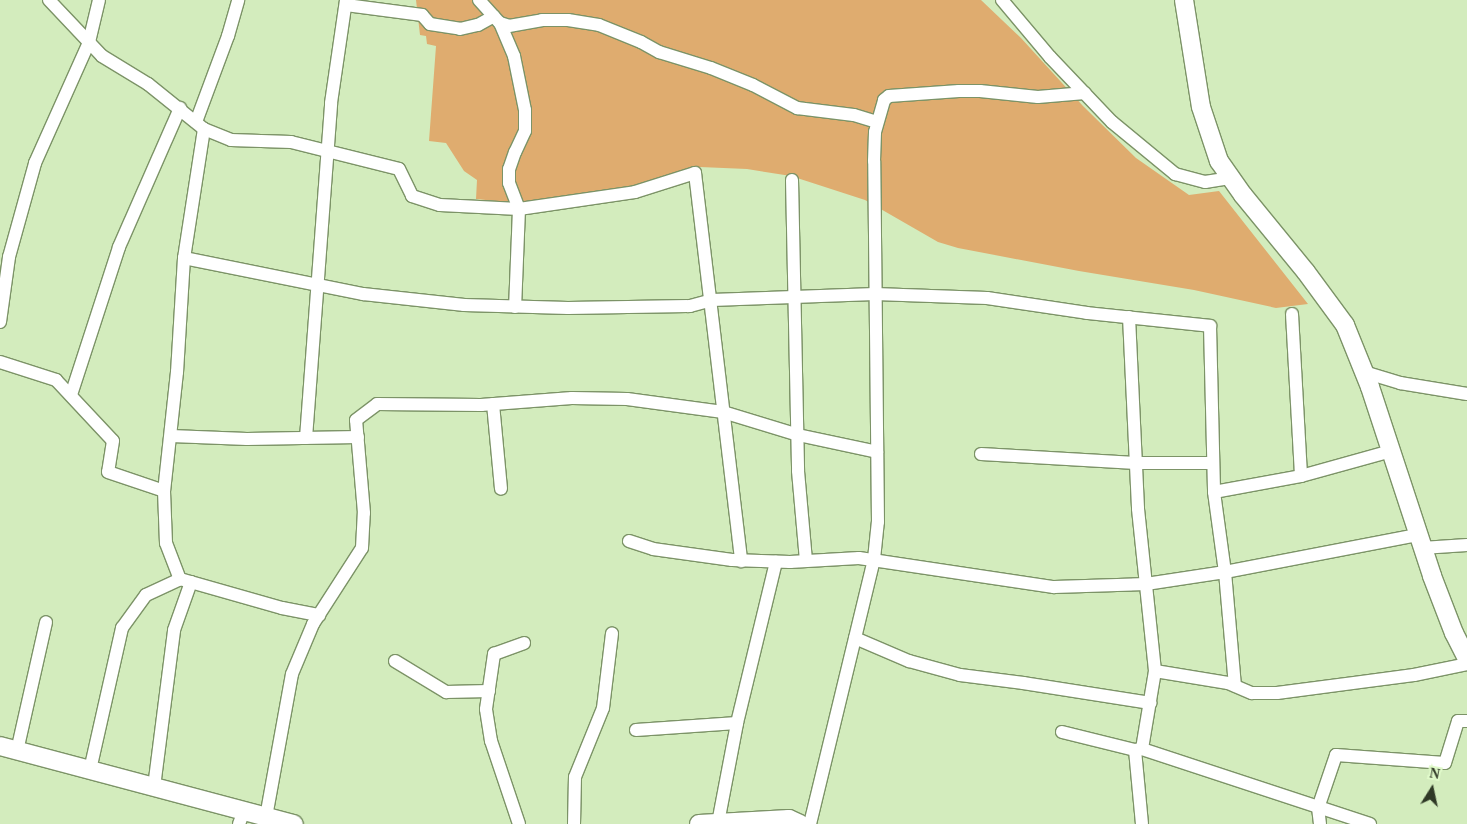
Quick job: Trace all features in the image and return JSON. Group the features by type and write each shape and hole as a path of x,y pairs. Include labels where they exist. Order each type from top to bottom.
{"street":[{"path":"49,0 102,56 148,84 200,125 231,140 291,142 399,169 412,196 440,205 519,209 635,192 695,173 740,561"},
{"path":"0,322 9,257 35,163 89,42 99,0"},
{"path":"154,787 174,630 186,581 166,543 164,491 171,436 184,258 200,125 238,0"},
{"path":"480,0 497,20 514,56 526,110 525,132 514,152 509,183 519,209 515,307"},
{"path":"1002,0 1112,122 1175,174 1205,182 1230,178"},
{"path":"1184,0 1201,107 1216,153 1230,178 1326,298 1345,325 1364,372 1420,541 1454,633 1467,660"},
{"path":"306,438 327,151 346,2 422,15 430,24 460,30 497,20 509,26 542,20 568,20 599,26 641,42 659,52 711,68 753,85 797,108 854,115 877,122"},
{"path":"699,824 789,819 800,823 855,638 874,559 878,522 874,161 877,122 884,100 889,96 966,91 1038,98 1085,93"},
{"path":"71,396 119,247 180,108"},
{"path":"792,180 798,435 806,561"},
{"path":"184,258 372,295 464,305 568,308 690,306 710,301 875,294 987,298 1088,313 1210,326 1214,492 1225,572 1234,686"},
{"path":"1292,314 1302,476"},
{"path":"1129,317 1136,463 1155,671 1150,703 1138,749 1142,824"},
{"path":"0,362 56,380 113,441 108,472 164,491"},
{"path":"1364,372 1400,383 1467,394"},
{"path":"266,817 292,674 313,624 362,548 364,513 356,420 377,404 493,404 572,398 627,399 723,412 798,435 877,452"},
{"path":"493,404 502,489"},
{"path":"171,436 247,439 358,437"},
{"path":"1214,492 1302,476 1391,451"},
{"path":"981,454 1136,463 1213,463"},
{"path":"629,541 653,549 740,561 776,562 874,559 1054,587 1146,584 1420,541 1467,545"},
{"path":"718,823 738,723 776,562"},
{"path":"90,770 122,628 146,595 186,581 282,608 319,615"},
{"path":"46,622 8,749 154,787 242,817 266,817 294,824"},
{"path":"574,824 575,777 592,730 603,708 612,634"},
{"path":"855,638 909,661 960,675 1150,703"},
{"path":"519,824 491,741 486,709 494,654 524,644"},
{"path":"395,661 446,692 489,690"},
{"path":"1155,671 1234,686 1252,693 1277,693 1414,675 1467,664"},
{"path":"1320,824 1318,808 1336,755 1445,763 1458,722 1467,721"},
{"path":"636,730 738,723"},
{"path":"1062,732 1138,749 1370,824"}],"shaded area":[{"path":"416,0 981,0 1021,38 1083,106 1136,158 1189,195 1219,191 1308,304 1276,308 1194,290 958,248 938,242 865,200 791,176 747,169 700,167 656,182 525,204 476,199 477,180 464,171 446,143 429,141 436,46 427,44 426,36 420,35"}]}
